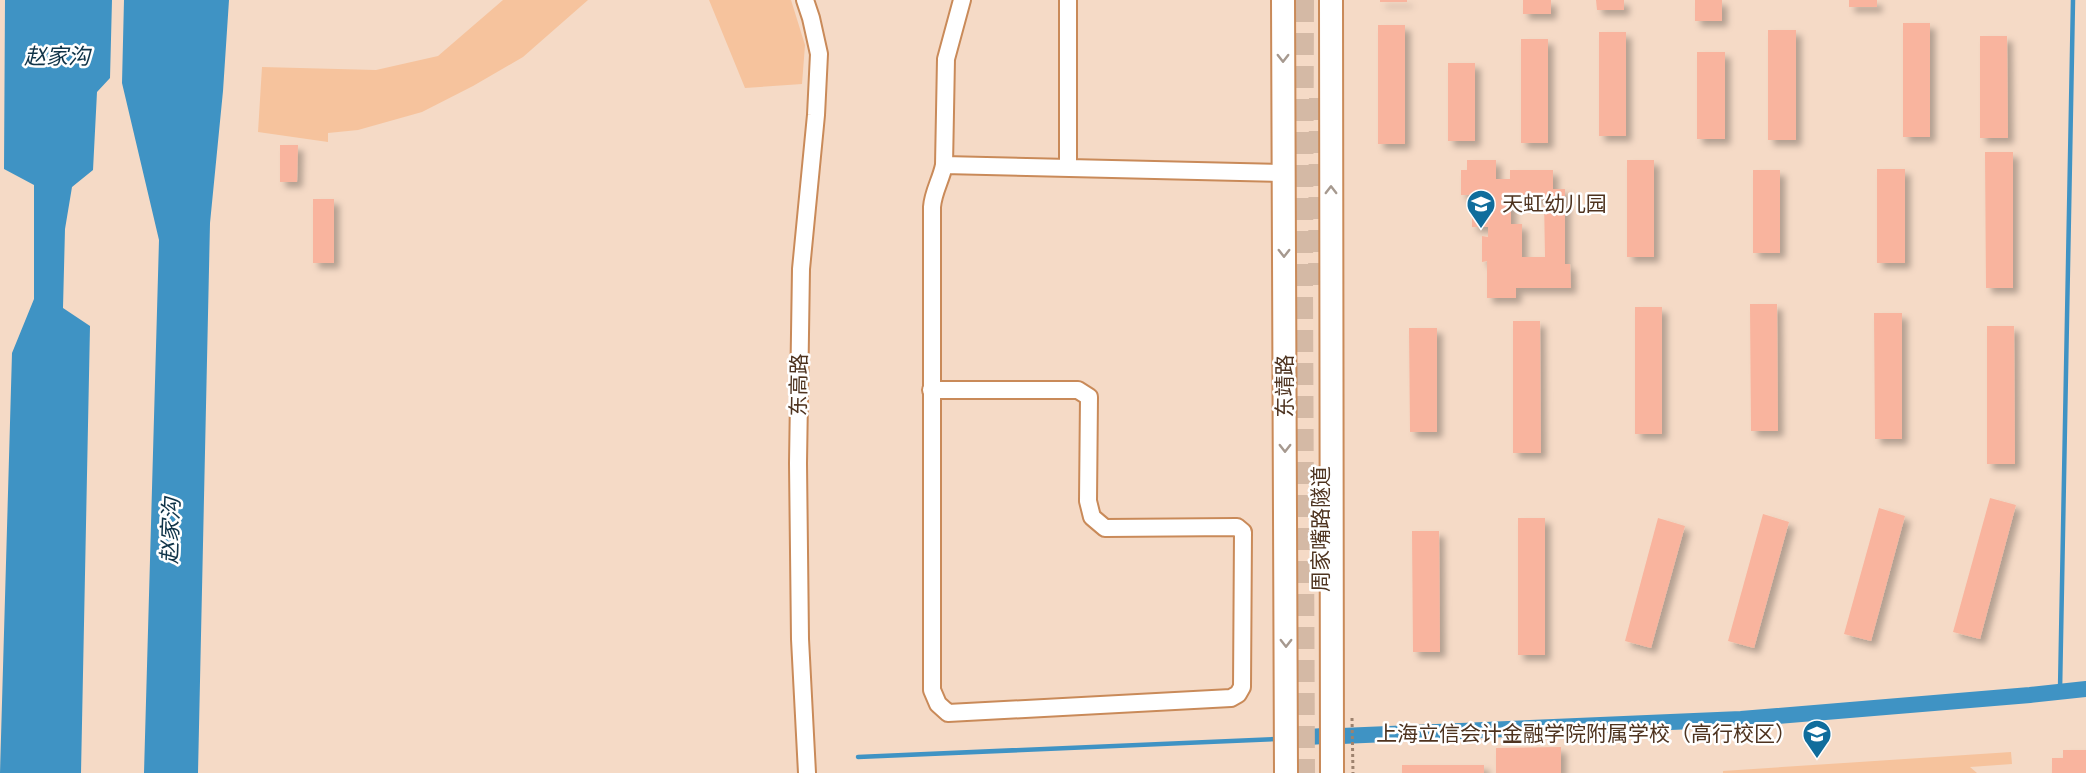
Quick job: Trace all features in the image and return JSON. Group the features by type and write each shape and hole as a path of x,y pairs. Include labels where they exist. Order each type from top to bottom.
{"main road":[{"name":"东靖路","path":"1283,0 1286,773"},
{"path":"1331,0 1336,769"},
{"name":"周家嘴路隧道","path":"1319,285 1321,704 1336,769"}],"street":[{"name":"东高路","path":"805,0 819,54 816,115 801,269 798,463 800,639 807,773"},
{"path":"931,390 1078,390 1089,397 1088,501 1092,517 1106,528 1237,527 1243,532 1242,687 1238,694 1231,698 948,713 938,704 932,690 931,390 932,207 933,193 941,180 944,165 946,59 962,0"},
{"path":"1068,0 1068,168"},
{"path":"944,165 1284,173"}],"path":[{"path":"1336,769 1352,713"}],"shaded area":[{"path":"503,0 588,0 523,57 422,112 358,130 328,133 328,142 258,132 262,67 376,70 438,56"},
{"path":"709,0 791,0 805,45 802,84 745,88"},
{"path":"2011,752 2012,764 1970,767 1977,773 1723,773 1723,771"}],"water":[{"name":"赵家沟","path":"5,0 112,0 110,78 97,92 93,170 72,187 65,229 63,308 90,326 81,773 0,773 12,353 34,299 34,185 4,169"},
{"name":"赵家沟","path":"124,0 229,0 210,223 198,773 144,773 159,240 122,83"}],"building":[{"path":"1380,0 1407,0 1407,2 1380,2"},
{"path":"1523,0 1551,0 1551,14 1523,14"},
{"path":"1596,0 1624,0 1624,10 1597,10"},
{"path":"1695,0 1722,0 1722,21 1695,21"},
{"path":"1849,0 1877,0 1877,7 1849,7"},
{"path":"1903,23 1930,23 1930,137 1903,137"},
{"path":"1378,25 1405,25 1405,144 1378,144"},
{"path":"1768,30 1796,30 1796,140 1768,140"},
{"path":"1599,32 1626,32 1626,136 1599,136"},
{"path":"1980,36 2007,36 2008,138 1980,138"},
{"path":"1521,39 1548,39 1548,143 1521,143"},
{"path":"1697,52 1725,52 1725,139 1697,139"},
{"path":"1448,63 1475,63 1475,141 1448,141"},
{"path":"280,145 298,145 297,182 280,182"},
{"path":"1985,152 2013,152 2013,288 1986,288"},
{"path":"1467,160 1496,160 1496,179 1510,179 1510,170 1553,170 1553,189 1565,189 1565,264 1570,264 1571,288 1516,288 1516,298 1487,298 1487,261 1482,262 1482,236 1488,237 1488,227 1472,227 1472,204 1478,204 1478,195 1461,195 1461,170 1467,170","holes":["1544,199 1545,257 1522,257 1522,224 1511,224 1511,200"]},
{"path":"1627,160 1654,160 1654,257 1627,257"},
{"path":"1877,169 1905,169 1905,263 1877,263"},
{"path":"1753,170 1780,170 1780,253 1753,253"},
{"path":"313,199 334,199 334,263 313,263"},
{"path":"1750,304 1777,304 1778,431 1751,431"},
{"path":"1635,307 1662,307 1662,434 1635,434"},
{"path":"1874,313 1902,313 1902,439 1875,439"},
{"path":"1513,321 1540,321 1541,453 1513,453"},
{"path":"1987,326 2014,326 2015,464 1987,464"},
{"path":"1409,328 1437,328 1437,432 1410,432"},
{"path":"1990,498 2016,505 1980,639 1953,632"},
{"path":"1879,508 1905,516 1871,641 1844,634"},
{"path":"1763,514 1789,522 1754,648 1728,641"},
{"path":"1518,518 1545,518 1545,655 1518,655"},
{"path":"1658,518 1685,526 1651,648 1625,641"},
{"path":"1412,531 1439,531 1440,652 1413,652"},
{"path":"1561,747 1561,773 1496,773 1496,748"},
{"path":"2063,750 2086,750 2086,773 2052,773 2052,758 2063,758"},
{"path":"1402,765 1484,765 1484,773 1402,773"}],"waterway":[{"path":"2060,691 2073,0"},
{"path":"1341,736 1741,719 2086,689"},
{"path":"1295,738 1323,736"},
{"path":"858,757 1277,739"}],"tunnel":[{"path":"1303,0 1304,773"},
{"path":"1319,285 1320,97"}],"place":[{"name":"天虹幼儿园","path":"1481,230"},
{"name":"上海立信会计金融学院附属学校（高行校区）","path":"1817,760"}]}
